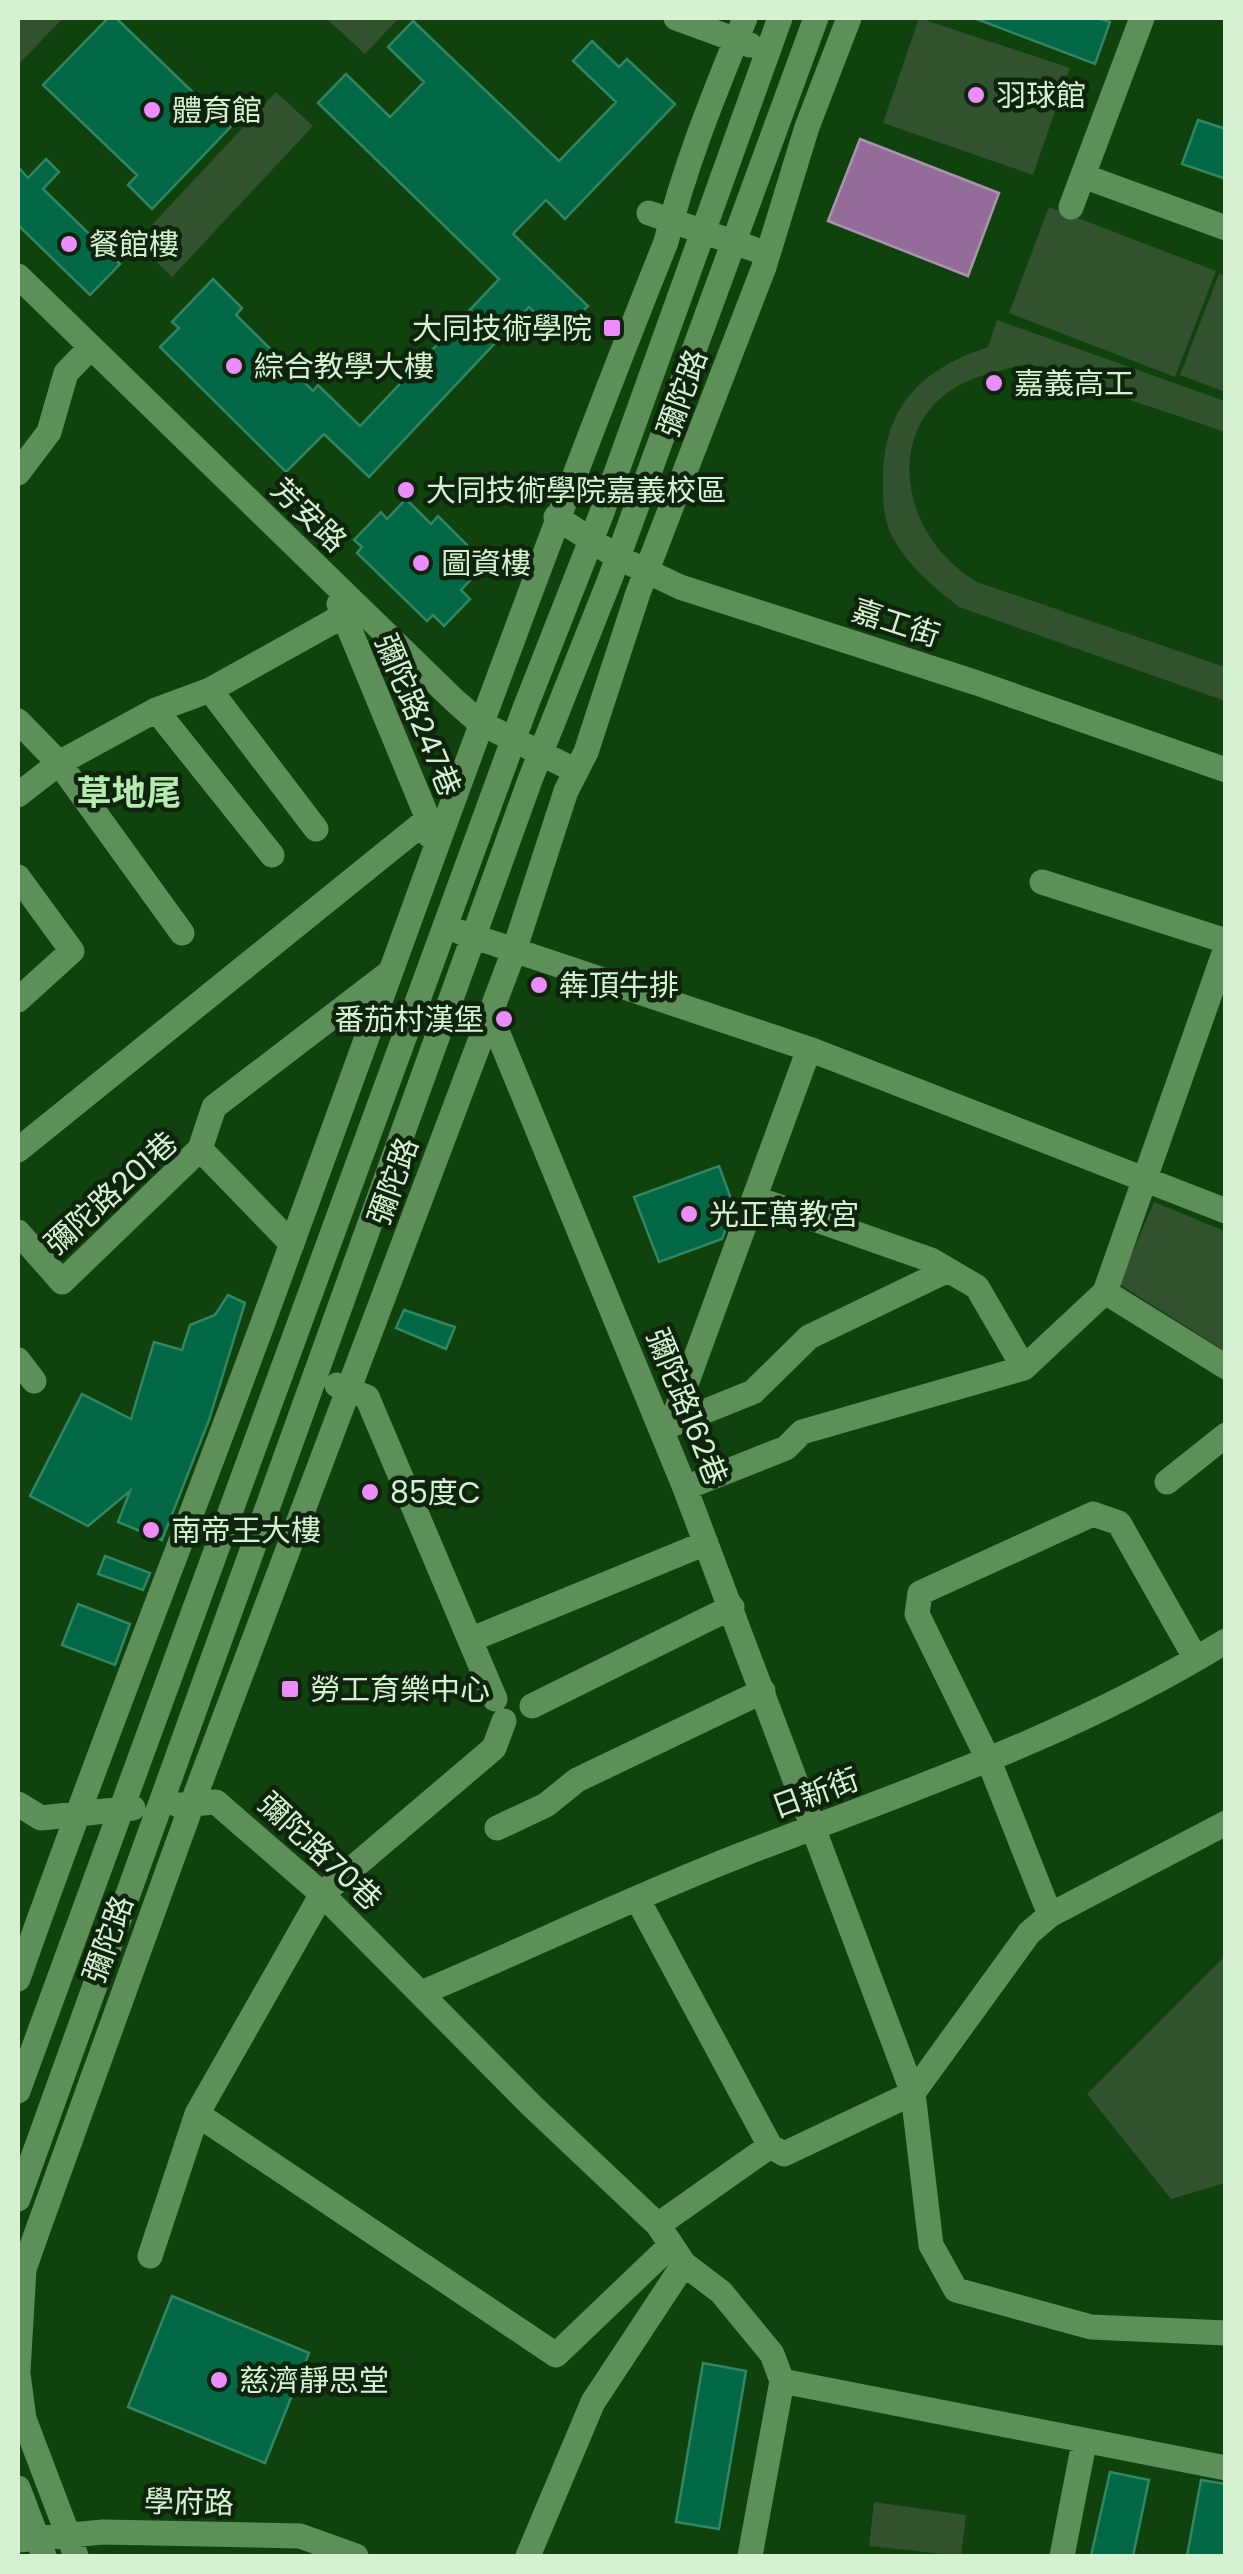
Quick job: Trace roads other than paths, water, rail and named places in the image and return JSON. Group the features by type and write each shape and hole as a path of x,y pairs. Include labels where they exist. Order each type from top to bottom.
{"street":[{"path":"676,18 741,29 767,52 826,74"},
{"name":"彌陀路","path":"18,2091 780,18"},
{"name":"彌陀路","path":"18,2199 156,1807 318,1376 541,752 816,18"},
{"name":"彌陀路","path":"72,2544 24,2419 18,2372 27,2230 192,1804 358,1394 514,951 525,906 768,254 848,18"},
{"path":"1071,207 1142,18"},
{"path":"18,1979 74,1814 251,1356 428,871 660,216 741,29"},
{"path":"1083,176 1226,228"},
{"path":"660,216 768,254"},
{"name":"芳安路","path":"18,276 479,722 576,770"},
{"path":"18,473 49,432 66,372 91,347"},
{"name":"嘉工街","path":"556,518 647,573 1226,770"},
{"name":"彌陀路247巷","path":"335,586 341,618 428,819 428,871"},
{"path":"18,795 59,762 156,710 210,690 341,618"},
{"path":"210,690 316,829"},
{"path":"156,710 272,854"},
{"path":"18,721 59,762 182,933"},
{"path":"18,1150 428,819"},
{"path":"18,876 72,951 18,1000"},
{"path":"685,1488 786,1448 802,1432 1024,1368 1105,1292 1226,944 1042,882"},
{"path":"418,896 445,927 809,1049 1226,1211"},
{"path":"200,1149 214,1108 389,973"},
{"name":"彌陀路162巷","path":"490,1014 667,1428 685,1488 912,2093 930,2245 956,2290 1091,2327 1226,2334"},
{"path":"667,1428 757,1200 809,1049"},
{"name":"彌陀路201巷","path":"18,1232 62,1282 200,1149 292,1244"},
{"path":"757,1200 930,1260 977,1287 1024,1368"},
{"path":"667,1428 753,1392 810,1337 948,1270"},
{"path":"1105,1292 1226,1367"},
{"path":"251,1356 284,1367"},
{"path":"18,1360 34,1381"},
{"path":"150,2256 198,2114 322,1894 494,1748 500,1710 472,1639 358,1394 318,1376"},
{"path":"1167,1482 1226,1435"},
{"path":"1050,1914 989,1761 916,1614 920,1593 1093,1514 1119,1523 1196,1659"},
{"path":"472,1639 706,1543"},
{"path":"532,1706 732,1607"},
{"name":"日新街","path":"421,1993 814,1828 989,1761 1226,1641"},
{"path":"497,1828 546,1805 576,1780 762,1691"},
{"name":"彌陀路70巷","path":"18,1804 41,1818 216,1802 322,1894 721,2292 772,2354 782,2381"},
{"path":"638,1900 770,2146 784,2154 912,2093 1030,1933 1050,1914 1226,1823"},
{"path":"198,2114 556,2356 770,2146"},
{"path":"528,2556 594,2402 671,2245"},
{"path":"750,2556 782,2381 1226,2468"},
{"path":"1062,2556 1084,2443"},
{"path":"18,2488 33,2545"},
{"name":"學府路","path":"33,2545 300,2536 356,2556"}],"place":[{"name":"羽球館","path":"976,95"},
{"name":"體育館","path":"152,110"},
{"name":"餐館樓","path":"69,244"},
{"name":"大同技術學院","path":"612,328"},
{"name":"綜合教學大樓","path":"234,366"},
{"name":"嘉義高工","path":"994,383"},
{"name":"大同技術學院嘉義校區","path":"406,490"},
{"name":"圖資樓","path":"421,563"},
{"name":"犇頂牛排","path":"539,985"},
{"name":"番茄村漢堡","path":"504,1019"},
{"name":"光正萬教宮","path":"689,1214"},
{"name":"85度C","path":"370,1492"},
{"name":"南帝王大樓","path":"151,1530"},
{"name":"勞工育樂中心","path":"290,1689"},
{"name":"慈濟靜思堂","path":"219,2380"}],"district":[{"name":"草地尾","path":"129,792"}]}
